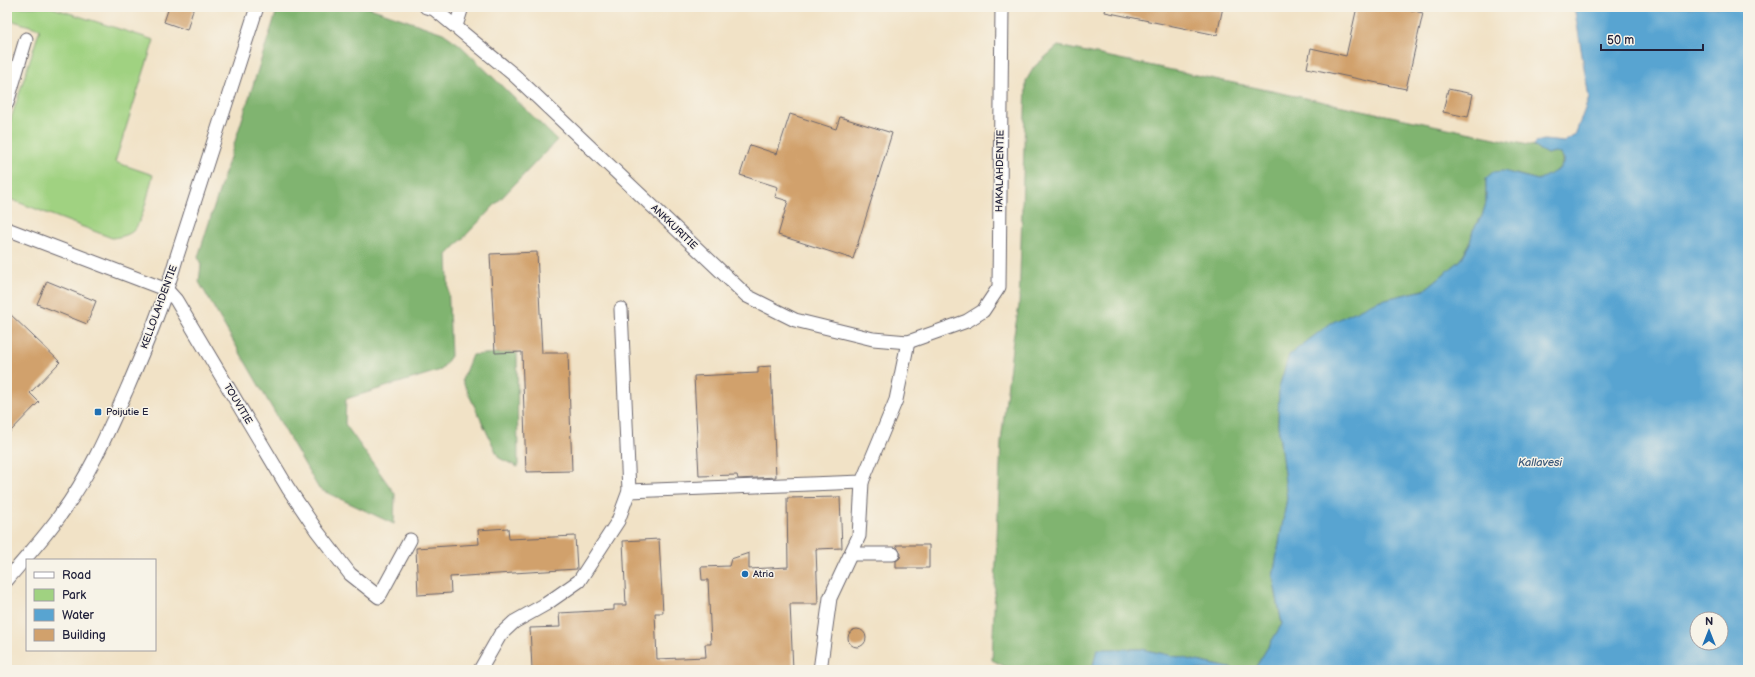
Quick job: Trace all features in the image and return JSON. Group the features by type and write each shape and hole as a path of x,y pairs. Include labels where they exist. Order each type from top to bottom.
{"street":[{"name":"KELLOLAHDENTIE","path":"7,580 61,515 86,476 109,431 146,345 167,290 257,7"},
{"name":"ANKKURITIE","path":"426,7 434,9 514,75 747,296 795,320 874,339 908,342 967,321"},
{"path":"456,26 462,7"},
{"name":"HAKALAHDENTIE","path":"967,321 983,311 999,287 1002,7"},
{"path":"7,103 26,39"},
{"path":"7,229 167,290"},
{"name":"TOUVITIE","path":"167,290 176,300 288,488 317,532 350,574 379,597 410,540"},
{"path":"480,670 500,635 514,622 546,604 579,581 618,521 629,491 620,309"},
{"path":"820,670 830,598 859,536 862,482 896,400 908,342"},
{"path":"629,491 862,482"},
{"path":"851,554 894,554"}],"green space":[{"path":"7,7 50,7 154,40 115,162 153,175 140,220 137,227 128,234 112,238 7,198 7,131 40,29 7,19"},
{"path":"278,7 367,7 443,33 460,45 557,140 447,255 451,356 441,370 346,399 345,424 395,494 394,524 319,489 199,282 201,265 198,257"},
{"path":"1058,46 1533,146 1547,154 1555,152 1560,154 1562,159 1560,168 1552,174 1538,180 1516,174 1486,178 1486,203 1482,216 1473,230 1470,243 1461,260 1424,290 1377,301 1279,387 1278,425 1287,498 1273,577 1282,624 1254,670 1239,670 1141,649 1097,650 1092,670 1012,670 992,660 1001,441 1013,340 1019,306 1026,81 1034,67"},
{"path":"517,352 518,467 499,458 462,380 472,355"}],"water":[{"name":"Kallavesi","path":"1572,7 1748,7 1748,670 1254,670 1282,624 1273,577 1287,498 1278,425 1279,387 1289,355 1331,323 1377,301 1424,290 1461,260 1470,243 1473,230 1482,216 1486,203 1486,178 1493,172 1503,171 1538,180 1558,170 1563,164 1563,158 1560,154 1555,152 1547,154 1533,146 1536,142 1544,140 1564,142 1575,135 1589,98 1575,12"},
{"path":"1097,649 1141,649 1239,670 1092,670"}],"building":[{"path":"169,7 194,7 187,30 164,22"},
{"path":"1106,7 1223,7 1217,35 1105,12"},
{"path":"1357,7 1397,7 1423,13 1406,89 1307,68 1311,48 1346,56"},
{"path":"1448,89 1473,94 1468,117 1443,112"},
{"path":"790,114 836,129 840,117 892,133 853,259 778,235 788,201 775,197 778,187 740,175 750,145 777,154"},
{"path":"537,252 542,353 568,353 572,471 526,472 522,352 495,353 490,254"},
{"path":"47,281 96,301 87,324 37,304"},
{"path":"7,311 60,362 30,393 39,402 7,435"},
{"path":"771,366 776,477 738,479 737,475 699,476 694,376 758,373 758,367"},
{"name":"Atria","path":"840,497 842,548 816,549 818,604 790,604 793,670 560,670 560,667 532,669 530,628 560,627 559,613 614,610 614,605 626,605 623,541 659,539 663,613 655,613 657,659 706,657 705,644 711,644 708,580 702,580 701,567 729,566 731,559 749,553 749,569 788,567 787,498"},
{"path":"508,528 509,539 575,536 577,569 450,577 451,593 418,595 416,548 479,544 478,530"},
{"path":"896,545 929,545 929,568 896,568 896,561 900,558 901,554"},
{"path":"857,629 863,632 866,638 863,644 857,647 851,644 848,638 851,632"}],"place":[{"name":"Poijutie E","path":"98,412"},
{"name":"Atria","path":"745,574"}]}
